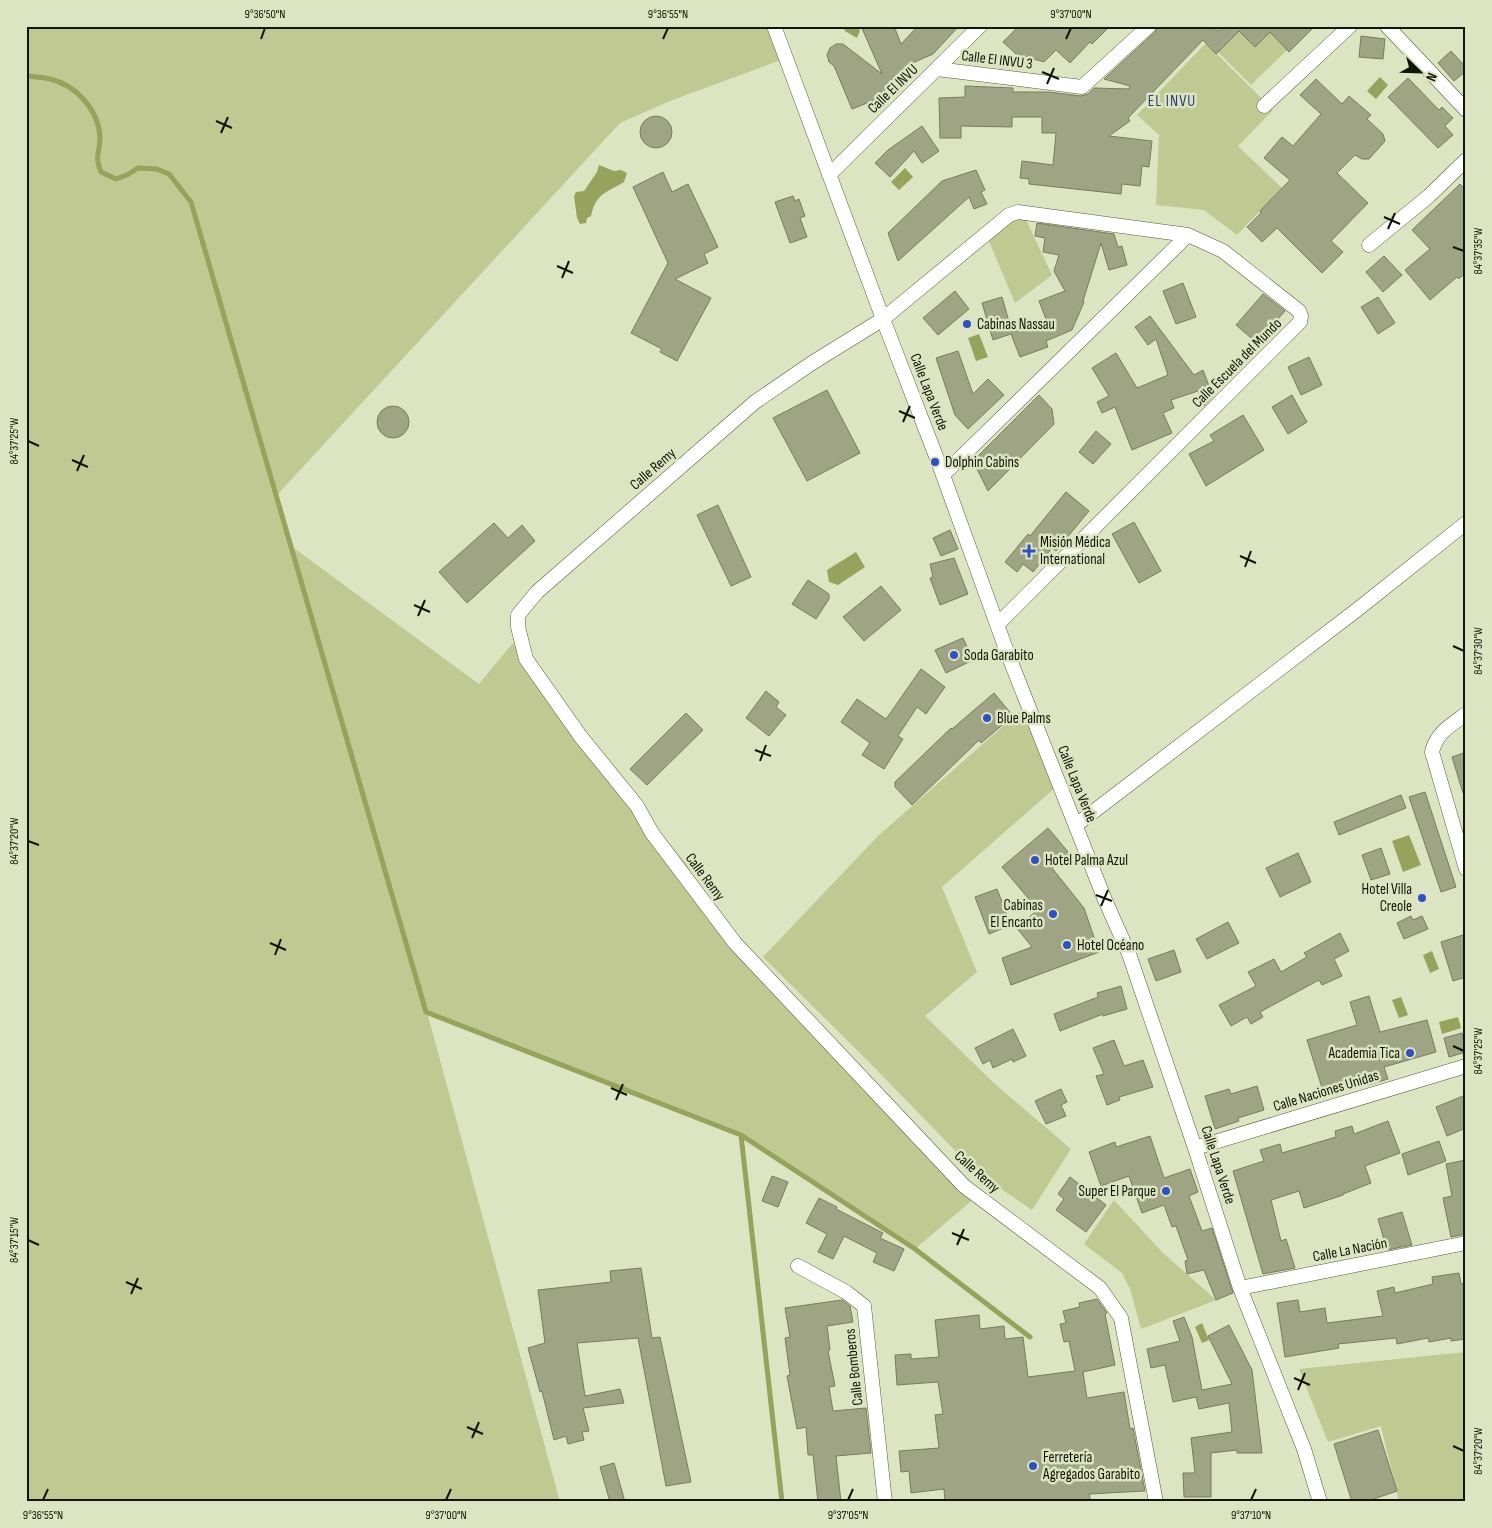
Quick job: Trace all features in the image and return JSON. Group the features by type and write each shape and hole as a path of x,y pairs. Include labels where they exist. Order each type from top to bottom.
{"street":[{"name":"Calle Lapa Verde","path":"774,26 943,475 997,626 1105,900 1129,954 1240,1288 1304,1449 1320,1502"},
{"name":"Calle El INVU","path":"829,175 980,26"},
{"name":"Calle El INVU 3","path":"937,70 1082,87 1149,26"},
{"path":"1264,106 1350,26"},
{"path":"1387,26 1466,110"},
{"path":"1369,245 1429,196 1466,160"},
{"name":"Calle Escuela del Mundo","path":"883,319 1001,221 1009,215 1018,212 1188,235 1223,251 1266,283 1299,311 1301,316 1300,322 997,626"},
{"path":"943,475 1188,235"},
{"name":"Calle Remy","path":"883,319 754,402 537,592 518,615 518,627 526,659 570,722 637,806 652,833 735,943 964,1186 1100,1288 1121,1318 1156,1502"},
{"path":"1076,825 1466,524"},
{"path":"1466,714 1438,735 1432,752 1466,869"},
{"name":"Calle Naciones Unidas","path":"1195,1148 1466,1066"},
{"name":"Calle La Nación","path":"1240,1288 1466,1243"},
{"name":"Calle Bomberos","path":"798,1266 846,1292 864,1306 885,1502"}],"shaded area":[{"path":"26,26 775,26 786,58 670,101 620,123 277,495 291,546 479,684 513,643 596,753 687,865 730,938 977,1196 915,1249 741,1135 427,1012 560,1502 26,1502"},
{"path":"843,26 854,26 860,30 857,38 845,31"},
{"path":"1239,31 1270,32 1287,50 1251,85 1218,52"},
{"path":"1206,43 1273,110 1238,146 1282,188 1237,235 1204,210 1156,205 1159,135 1137,115"},
{"path":"1380,77 1388,85 1376,99 1367,91"},
{"path":"599,165 614,171 621,170 627,173 624,182 603,194 593,208 591,216 587,218 586,223 580,224 577,218 574,196 576,192 584,191 597,172"},
{"path":"905,168 913,177 899,190 891,182"},
{"path":"1021,209 1052,275 1015,303 988,239"},
{"path":"979,334 988,357 976,361 968,338"},
{"path":"856,552 865,567 838,585 829,582 827,570"},
{"path":"1024,708 1056,787 942,887 977,972 925,1016 995,1084 1071,1149 1032,1210 975,1171 763,957 878,836"},
{"path":"1409,835 1421,865 1403,872 1392,841"},
{"path":"1432,951 1439,969 1430,973 1423,955"},
{"path":"1401,997 1408,1015 1399,1018 1392,1000"},
{"path":"1458,1017 1461,1028 1442,1034 1439,1022"},
{"path":"1114,1200 1163,1253 1216,1300 1141,1329 1130,1289 1122,1273 1084,1244"},
{"path":"1202,1323 1209,1340 1202,1343 1195,1327"},
{"path":"1466,1352 1466,1502 1399,1502 1381,1426 1328,1442 1299,1369"}],"building":[{"path":"861,26 894,26 901,44 918,26 959,26 933,54 910,64 914,75 876,96 877,99 852,109 834,66 829,62 827,55 830,48 836,44 843,44 882,74"},
{"path":"1019,26 1110,26 1092,44 1090,42 1070,63 1056,50 1044,62 1016,54 1003,42"},
{"path":"1158,26 1217,26 1214,28 1218,31 1223,26 1315,26 1289,52 1270,32 1255,47 1239,31 1216,54 1203,40 1128,118 1130,121 1109,136 1152,141 1149,167 1142,166 1140,186 1122,184 1121,194 1029,184 1029,179 1020,178 1022,161 1053,165 1056,133 1042,133 1042,117 1012,117 1012,127 961,126 961,138 940,138 939,98 965,97 965,86 1013,88 1013,92 1048,92 1081,96 1088,94 1094,88 1129,89 1130,86 1104,79 1155,32"},
{"path":"1361,36 1385,39 1383,59 1359,57"},
{"path":"1451,51 1466,67 1466,71 1454,81 1438,63"},
{"path":"1408,78 1439,110 1442,107 1453,118 1445,126 1453,135 1438,148 1388,97"},
{"path":"1316,79 1342,104 1349,96 1371,115 1367,119 1383,134 1385,141 1369,159 1362,159 1355,155 1337,173 1368,203 1331,241 1343,252 1322,273 1277,228 1262,242 1247,227 1290,180 1264,158 1282,137 1293,146 1321,114 1300,95"},
{"path":"656,116 662,117 667,121 671,126 671,138 667,143 662,147 656,148 650,147 645,143 641,138 640,132 641,126 645,121 650,117"},
{"path":"922,126 939,151 922,163 914,151 890,177 875,163 888,150"},
{"path":"976,170 985,190 981,192 987,204 974,209 969,197 898,261 888,233 942,181"},
{"path":"663,172 672,192 688,184 718,247 704,254 708,263 675,279 711,298 677,361 660,352 662,349 631,333 668,263 633,187"},
{"path":"1460,184 1466,190 1466,272 1459,279 1457,277 1430,300 1405,270 1430,249 1412,230"},
{"path":"793,196 795,201 799,199 805,216 800,218 807,237 790,243 775,202"},
{"path":"1037,223 1114,234 1118,247 1122,246 1127,265 1109,270 1101,243 1084,302 1072,330 1046,341 1048,347 1020,357 1011,334 993,340 982,303 1002,297 1012,332 1046,319 1039,301 1065,291 1054,271 1059,255 1043,252 1045,238 1035,236"},
{"path":"1384,256 1402,275 1383,292 1366,272"},
{"path":"1183,283 1196,317 1176,324 1163,291"},
{"path":"955,291 969,309 938,335 923,318"},
{"path":"1263,294 1285,311 1257,343 1236,325"},
{"path":"1378,297 1395,323 1378,334 1361,307"},
{"path":"1150,316 1194,375 1203,370 1213,396 1204,406 1198,391 1171,400 1174,408 1163,413 1172,433 1132,450 1115,407 1102,413 1097,402 1109,396 1092,368 1116,353 1137,388 1168,375 1156,339 1148,345 1135,327"},
{"path":"958,351 973,394 988,379 1004,395 968,429 955,415 936,358"},
{"path":"1309,357 1322,385 1301,395 1288,367"},
{"path":"827,390 860,453 807,481 773,418"},
{"path":"1039,395 1052,409 1054,424 988,491 973,461"},
{"path":"1292,395 1307,422 1288,434 1272,407"},
{"path":"393,406 399,407 404,411 408,416 408,428 404,433 399,437 393,438 387,437 382,433 378,428 377,422 378,416 382,411 387,407"},
{"path":"1243,415 1264,450 1206,486 1189,454 1214,441 1210,435"},
{"path":"1096,431 1111,444 1093,464 1079,452"},
{"path":"1066,492 1089,511 1056,551 1052,548 1033,572 1023,564 1017,572 1005,562 1028,534 1030,536"},
{"path":"718,505 751,577 731,586 697,515"},
{"path":"1134,522 1161,571 1139,583 1112,534"},
{"path":"494,523 508,538 522,525 535,541 467,603 439,572"},
{"path":"950,530 958,549 941,556 933,538"},
{"path":"954,558 968,594 940,605 930,578 933,577 930,564"},
{"path":"808,580 829,594 829,599 816,619 792,604"},
{"path":"881,586 901,610 864,641 843,617"},
{"name":"Soda Garabito","path":"963,638 973,660 946,673 935,650"},
{"path":"921,669 945,687 926,714 917,707 898,736 903,739 884,769 862,755 870,743 841,722 857,699 886,719"},
{"path":"766,691 779,702 776,707 786,715 769,736 746,718"},
{"path":"994,693 1013,716 981,743 979,740 912,805 895,787 895,782 951,728"},
{"path":"686,713 703,730 647,785 630,769"},
{"path":"1466,752 1466,792 1463,793 1452,757"},
{"path":"1425,792 1456,887 1441,892 1409,797"},
{"path":"1401,795 1406,808 1339,835 1334,822"},
{"path":"1048,828 1069,853 1052,868 1084,908 1099,952 1011,985 1002,958 1032,947 1016,927 1038,910 1002,867"},
{"path":"1381,848 1390,874 1371,880 1362,855"},
{"path":"1298,853 1311,882 1280,897 1266,868"},
{"path":"997,889 1011,925 989,934 975,897"},
{"path":"1411,916 1413,920 1422,916 1428,929 1404,939 1397,923"},
{"path":"1228,922 1239,943 1207,959 1196,939"},
{"path":"1340,933 1349,951 1334,959 1342,976 1322,985 1319,980 1260,1012 1263,1017 1251,1024 1247,1017 1231,1026 1219,1005 1256,986 1248,972 1274,959 1281,972 1307,957 1304,953"},
{"path":"1466,934 1466,977 1453,981 1441,942"},
{"path":"1174,950 1181,972 1156,981 1148,959"},
{"path":"1121,986 1127,1009 1103,1016 1103,1014 1060,1031 1054,1014 1098,997 1097,993"},
{"path":"1369,996 1380,1032 1427,1020 1436,1052 1384,1067 1388,1079 1368,1085 1365,1078 1323,1091 1307,1040 1357,1025 1350,1002"},
{"path":"1013,1029 1026,1056 1013,1062 1012,1059 993,1068 990,1060 983,1064 975,1048"},
{"path":"1462,1033 1466,1052 1449,1057 1444,1038"},
{"path":"1114,1040 1124,1066 1143,1060 1153,1087 1119,1097 1120,1100 1107,1105 1096,1076 1104,1074 1093,1048"},
{"path":"1257,1086 1264,1110 1238,1118 1239,1121 1215,1129 1205,1096 1229,1089 1231,1094"},
{"path":"1061,1089 1067,1102 1061,1105 1066,1116 1046,1124 1035,1101"},
{"path":"1463,1096 1466,1104 1466,1128 1447,1136 1436,1107"},
{"path":"1388,1121 1400,1153 1365,1166 1371,1183 1304,1208 1299,1191 1271,1200 1281,1241 1286,1239 1295,1268 1263,1274 1233,1171 1264,1161 1260,1150 1280,1144 1282,1153 1336,1137 1335,1131 1352,1126 1354,1134"},
{"path":"1150,1136 1164,1178 1190,1169 1198,1192 1189,1196 1202,1231 1212,1228 1233,1293 1216,1300 1204,1270 1187,1274 1185,1261 1188,1260 1176,1226 1172,1227 1164,1205 1142,1213 1129,1176 1101,1186 1089,1152 1115,1142 1116,1147"},
{"path":"1439,1141 1446,1161 1408,1175 1402,1154"},
{"path":"1466,1160 1466,1234 1451,1237 1443,1198 1452,1196 1446,1164"},
{"path":"772,1176 788,1182 778,1207 762,1201"},
{"path":"1070,1177 1106,1205 1086,1232 1056,1210 1064,1199 1058,1194"},
{"path":"819,1198 883,1233 880,1238 904,1249 894,1271 873,1262 877,1253 844,1236 833,1259 818,1252 827,1234 806,1223"},
{"path":"1402,1212 1412,1245 1387,1250 1378,1219"},
{"path":"641,1268 652,1338 660,1337 691,1482 666,1486 638,1338 577,1343 585,1396 620,1389 624,1403 583,1408 589,1431 582,1432 584,1440 568,1444 566,1436 554,1440 542,1391 540,1392 528,1348 545,1343 538,1290 611,1282 610,1271"},
{"path":"1459,1273 1461,1284 1466,1282 1466,1339 1451,1341 1451,1338 1429,1342 1428,1338 1397,1344 1396,1338 1338,1344 1339,1348 1285,1357 1277,1303 1298,1300 1300,1312 1325,1308 1327,1323 1383,1316 1377,1291 1394,1287 1395,1293 1433,1284 1432,1277"},
{"path":"1097,1299 1107,1313 1105,1314 1115,1365 1083,1372 1087,1398 1124,1392 1130,1429 1133,1428 1145,1491 1089,1494 1091,1502 945,1502 944,1489 911,1493 909,1471 901,1472 899,1451 939,1448 935,1415 943,1414 938,1382 897,1385 895,1355 911,1354 911,1359 939,1357 935,1320 979,1315 980,1329 1004,1326 1005,1339 1023,1337 1028,1377 1075,1371 1069,1341 1064,1342 1060,1324 1066,1323 1063,1311 1080,1307 1079,1303"},
{"path":"842,1300 850,1306 853,1322 827,1326 830,1350 828,1351 835,1386 829,1387 833,1411 866,1408 871,1453 836,1456 841,1502 818,1502 813,1455 808,1455 806,1427 797,1429 787,1376 790,1375 785,1338 790,1337 785,1308"},
{"path":"1184,1317 1192,1337 1202,1390 1232,1384 1208,1336 1229,1325 1252,1370 1262,1453 1237,1453 1237,1450 1211,1453 1211,1497 1184,1497 1183,1473 1195,1473 1191,1438 1232,1432 1229,1403 1199,1409 1196,1397 1173,1402 1165,1365 1151,1368 1147,1349 1180,1341 1173,1321"},
{"path":"1378,1430 1397,1491 1365,1502 1352,1502 1334,1444"},
{"path":"614,1463 625,1502 610,1502 600,1467"}],"waterway":[{"path":"26,76 47,78 60,82 84,100 91,109 99,128 98,158 101,172 116,179 138,168 157,169 169,174 191,202 426,1012 741,1135 915,1249 1030,1337"},
{"path":"741,1135 782,1502"}],"place":[{"name":"Cabinas Nassau","path":"967,324"},
{"name":"Dolphin Cabins","path":"935,462"},
{"name":"Misión Médica International","path":"1029,551"},
{"name":"Soda Garabito","path":"954,655"},
{"name":"Blue Palms","path":"987,718"},
{"name":"Hotel Palma Azul","path":"1035,860"},
{"name":"Hotel Villa Creole","path":"1422,898"},
{"name":"Cabinas El Encanto","path":"1053,914"},
{"name":"Hotel Océano","path":"1067,945"},
{"name":"Academia Tica","path":"1410,1053"},
{"name":"Super El Parque","path":"1166,1191"},
{"name":"Ferretería Agregados Garabito","path":"1033,1466"}],"district":[{"name":"EL INVU","path":"1172,101"}]}
